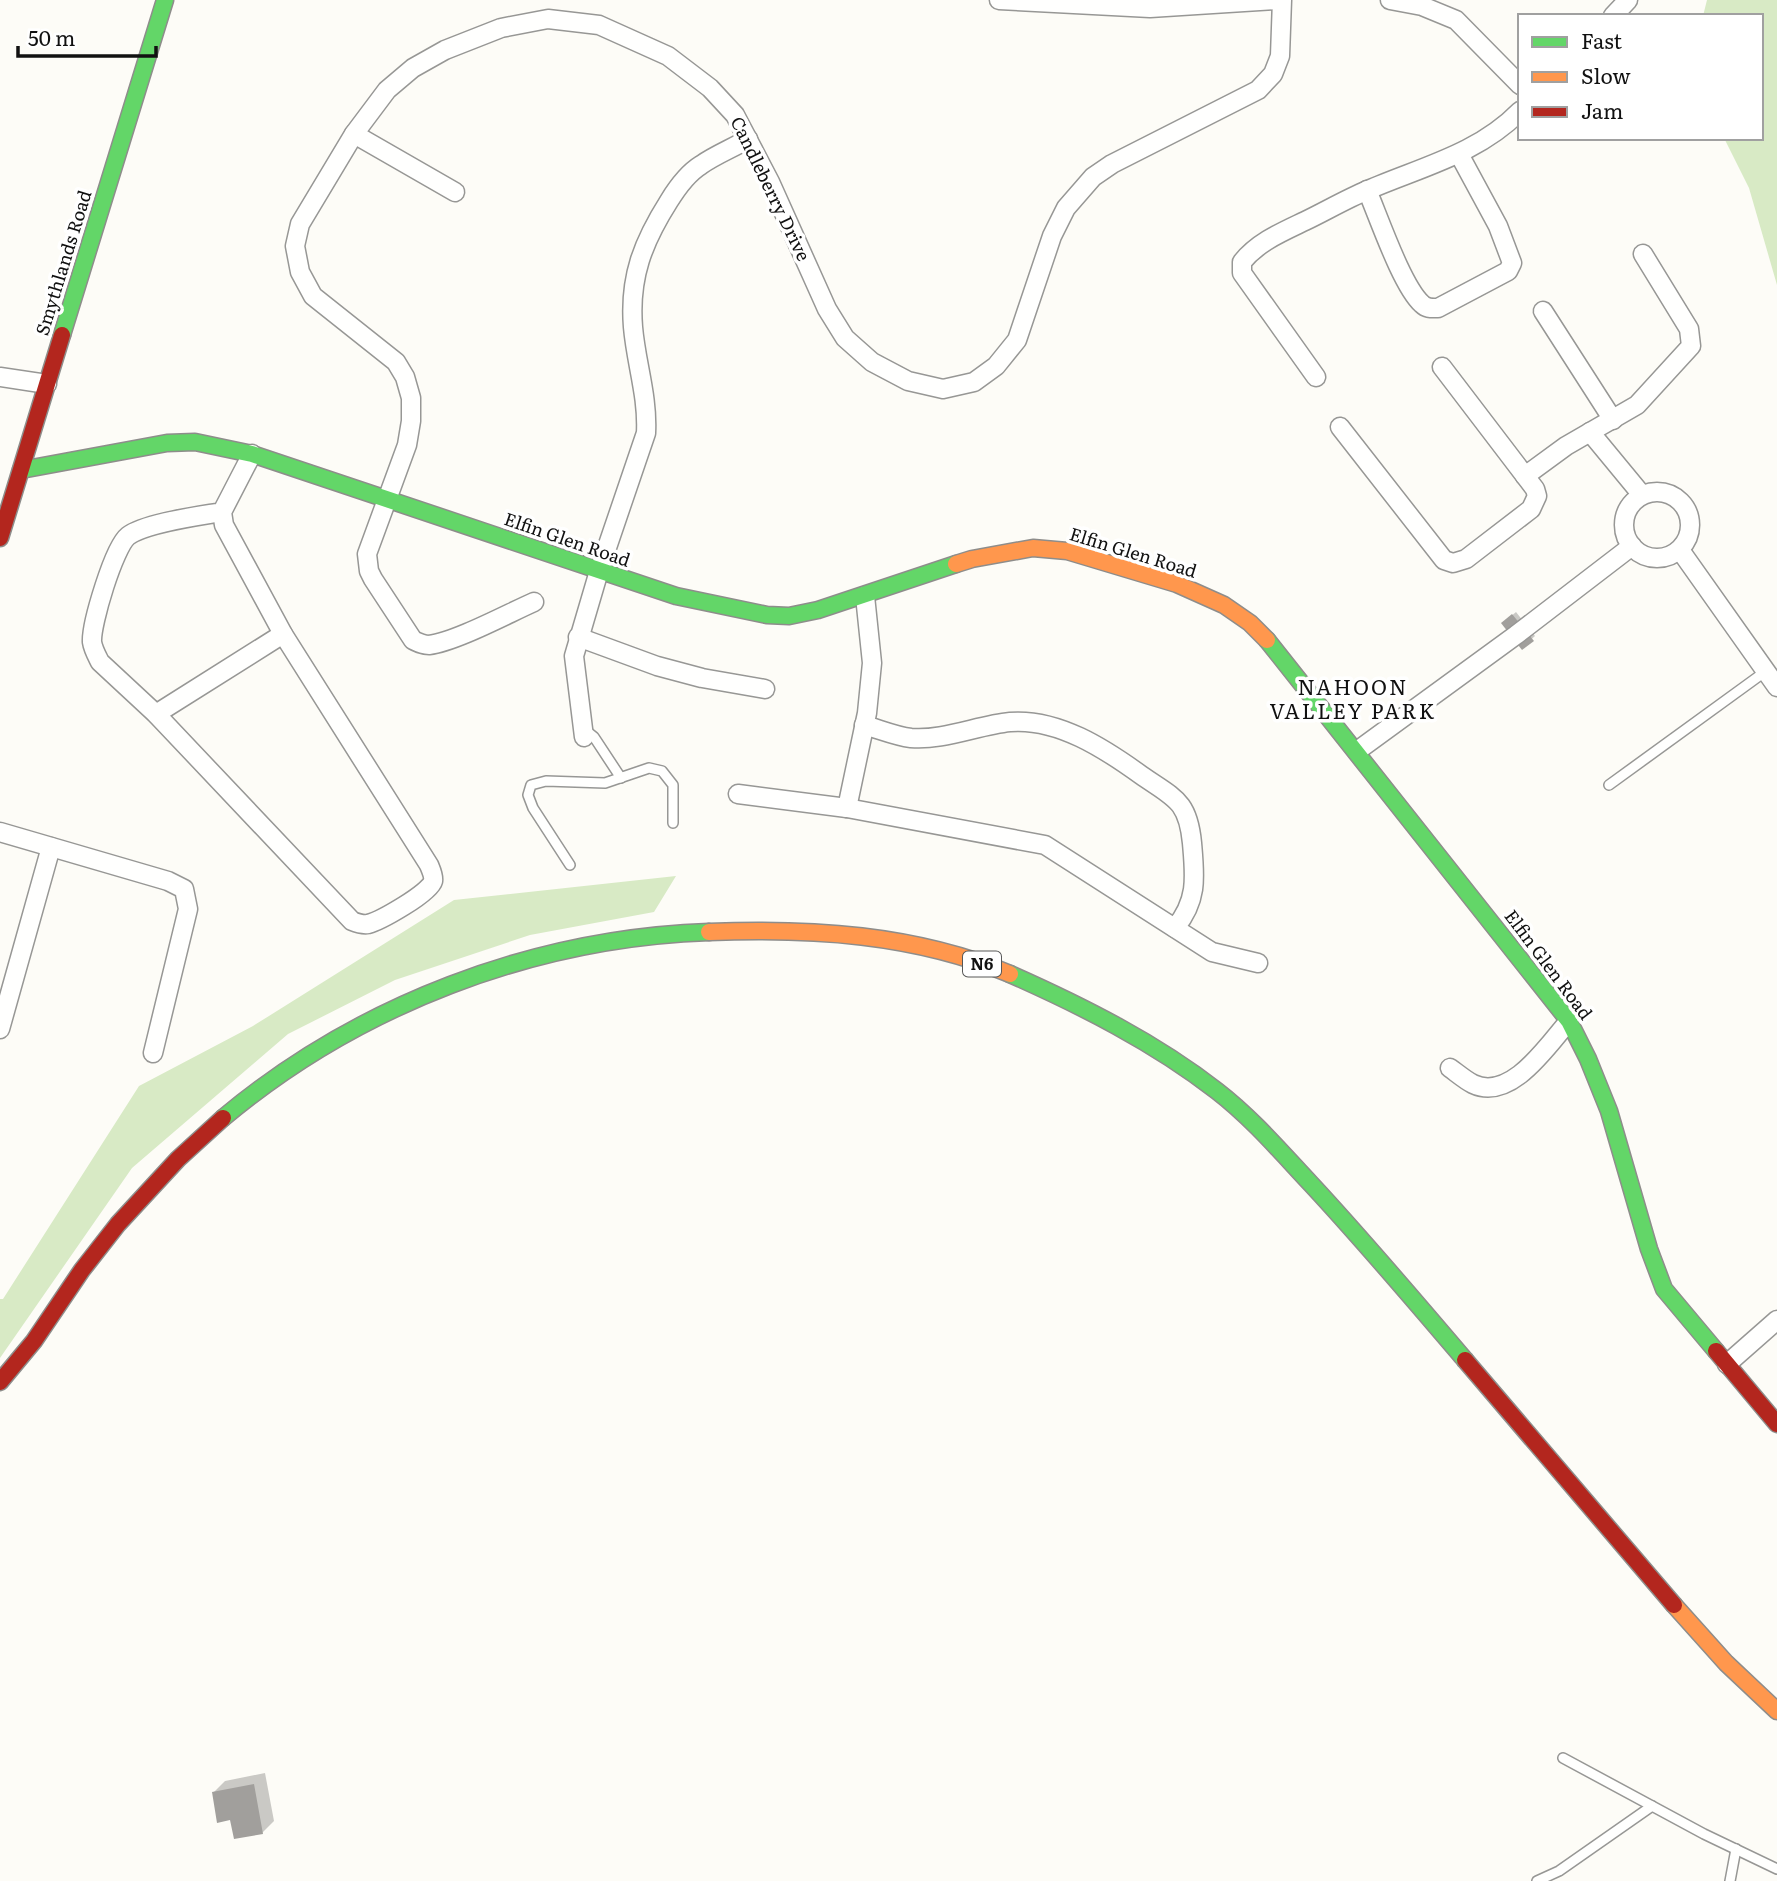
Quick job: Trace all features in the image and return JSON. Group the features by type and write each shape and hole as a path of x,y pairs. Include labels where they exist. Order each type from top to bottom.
{"main road":[{"name":"Smythlands Road","path":"0,538 165,0"},
{"name":"Elfin Glen Road","path":"21,470 167,443 195,442 252,454 676,596 767,615 789,616 818,610 972,559 1033,548 1067,551 1177,584 1224,605 1250,623 1271,644 1569,1021 1589,1056 1614,1125 1653,1265 1664,1289 1777,1424"},
{"name":"N6","path":"3,1389 24,1367 32,1344 81,1270 144,1192 246,1098 290,1066 352,1028 404,1002 539,956 611,941 738,929 817,932 884,940 957,954 1030,982 1118,1026 1175,1059 1224,1096 1268,1138 1361,1238 1687,1620 1726,1663 1777,1711"}],"street":[{"path":"999,0 1150,8 1279,0"},
{"name":"Candleberry Drive","path":"534,602 449,640 421,645 413,640 373,579 367,554 407,444 411,398 405,377 396,362 384,351 313,296 300,272 295,246 300,224 354,134 387,90 413,68 445,50 500,28 548,19 599,25 668,56 710,88 735,115 770,182 827,309 845,338 872,362 908,382 943,389 974,382 996,366 1017,340 1052,236 1066,208 1093,177 1112,164 1258,90 1273,74 1280,56 1279,0"},
{"path":"1390,0 1422,6 1456,20 1518,83"},
{"path":"1615,14 1629,0"},
{"path":"1316,377 1242,273 1242,262 1250,252 1273,237 1367,191 1459,154 1502,130 1518,113"},
{"path":"354,134 455,192"},
{"path":"583,732 574,656 578,637 646,433 647,412 633,330 632,296 646,239 677,188 699,166 748,139"},
{"path":"1367,191 1408,285 1422,304 1429,308 1438,308 1508,271 1511,263 1498,226 1459,154"},
{"path":"1525,476 1590,432 1637,405 1691,346 1689,329 1643,254"},
{"path":"1544,311 1613,420"},
{"path":"1340,427 1444,560 1448,562 1466,559 1531,509 1537,496 1525,476 1442,367"},
{"path":"0,377 47,384"},
{"path":"1590,432 1642,495"},
{"path":"222,512 142,529 128,536 119,546 114,558 93,627 92,643 100,662 156,714 352,921 370,923 415,899 433,880 429,865 284,634 224,525 222,512 252,454"},
{"path":"1660,491 1678,499 1685,506 1689,514 1690,534 1680,550 1671,556 1649,558 1632,546 1624,528 1625,519 1628,509 1642,495 1660,491"},
{"path":"1357,751 1517,635 1632,546"},
{"path":"1680,550 1777,687"},
{"path":"847,808 864,725 872,663 865,596"},
{"path":"156,714 284,634"},
{"path":"578,637 657,666 702,678 765,689"},
{"path":"864,725 911,738 931,737 1013,722 1040,724 1097,745 1123,761 1179,801 1188,814 1193,852 1193,895 1190,906 1175,928"},
{"path":"738,794 847,808 1045,845 1212,952 1258,963"},
{"path":"0,832 168,881 184,889 188,909 153,1053"},
{"path":"0,1029 51,846"},
{"path":"1450,1068 1472,1084 1497,1086 1526,1071 1569,1021"},
{"path":"1727,1364 1777,1321"}],"lane":[{"path":"1609,785 1766,671"},
{"path":"583,732 594,737 621,778"},
{"path":"570,865 533,808 528,795 531,785 546,781 605,783 633,771 649,768 662,771 673,785 673,823"},
{"path":"1563,1758 1777,1869"},
{"path":"1537,1881 1559,1871 1652,1806"},
{"path":"1730,1881 1736,1849"}],"green space":[{"path":"1707,0 1777,0 1777,285 1749,188 1725,140 1763,140 1763,14 1704,14"},
{"path":"676,876 654,912 530,935 395,980 288,1034 132,1168 0,1358 0,1299 3,1299 139,1086 253,1026 454,900"}],"building":[{"path":"1512,614 1534,641 1522,650 1501,623"},
{"path":"254,1784 263,1834 234,1839 230,1820 217,1823 212,1792"}],"traffic: fast":[{"path":"62,335 165,0"},
{"path":"21,470 167,443 195,442 252,454 676,596 767,615 789,616 818,610 956,564"},
{"path":"1267,640 1569,1021 1609,1111 1649,1249 1664,1289 1716,1351"},
{"path":"223,1118 275,1078 331,1042 390,1011 451,985 513,964 578,948 643,937 709,932"},
{"path":"1010,974 1091,1012 1143,1041 1230,1101 1331,1205 1465,1360"}],"traffic: slow":[{"path":"956,564 1033,548 1067,551 1177,584 1224,605 1250,623 1267,640"},
{"path":"709,932 785,931 862,936 937,950 1010,974"},
{"path":"1674,1605 1726,1663 1777,1711"}],"traffic: jam":[{"path":"0,538 62,335"},
{"path":"0,1382 34,1341 82,1270 118,1224 178,1159 223,1118"},
{"path":"1716,1351 1777,1424"},
{"path":"1465,1360 1674,1605"}],"district":[{"name":"NAHOON VALLEY PARK","path":"1353,700"}]}
